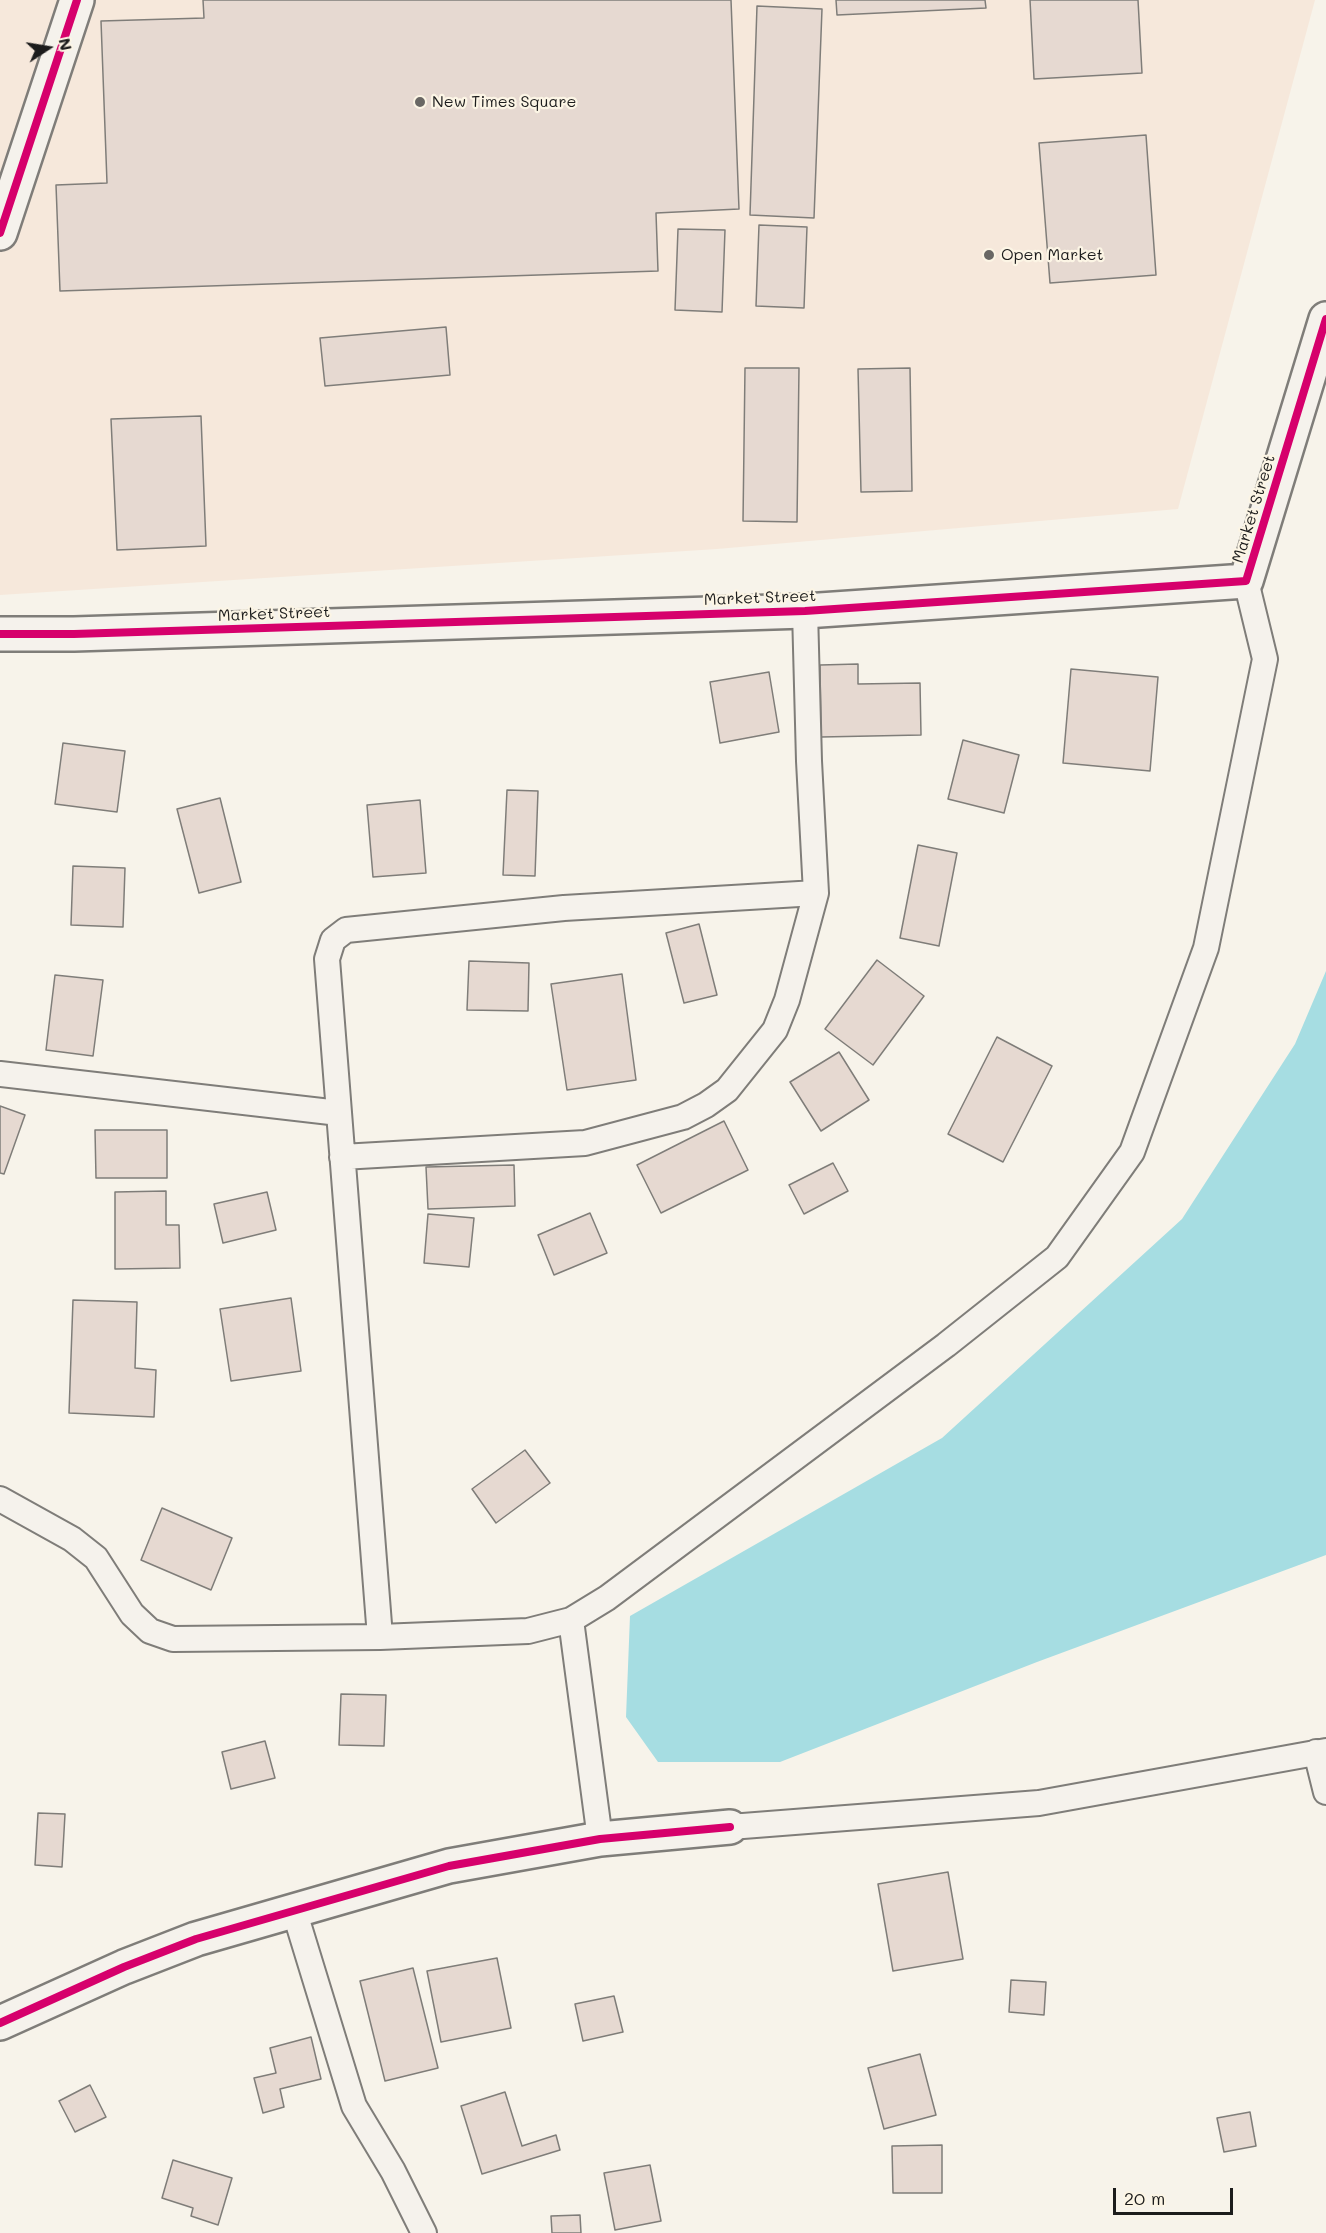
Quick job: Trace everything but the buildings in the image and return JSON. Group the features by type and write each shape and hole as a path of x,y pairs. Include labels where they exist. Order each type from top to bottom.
{"street":[{"path":"0,233 77,0"},
{"name":"Market Street","path":"0,634 805,611 1246,580 1326,319"},
{"path":"0,2023 124,1967 196,1939 449,1866 600,1839 730,1827"}],"lane":[{"path":"0,1500 72,1539 96,1558 132,1614 150,1631 173,1639 380,1637 528,1631 571,1620 616,1592 946,1345 1057,1257 1132,1152 1206,948 1262,671 1264,659 1246,580"},
{"path":"342,1157 585,1143 683,1117 706,1105 727,1090 775,1030 787,1000 816,893 808,761 805,611"},
{"path":"380,1637 327,958 333,940 346,930 564,908 816,893"},
{"path":"0,1074 339,1113"},
{"path":"571,1620 600,1839"},
{"path":"730,1827 1039,1803 1321,1751 1326,1792"},
{"path":"294,1910 354,2106 393,2170 424,2233"}],"shaded area":[{"path":"0,0 1315,0 1178,509 717,549 0,595"}],"water":[{"path":"1326,971 1326,1555 1037,1662 780,1762 658,1762 626,1717 630,1616 942,1438 1182,1219 1295,1044"}],"cycle path":[{"path":"0,233 77,0"},
{"path":"0,634 74,634 805,611 1246,581 1326,319"},
{"path":"0,2023 124,1967 196,1939 449,1866 600,1839 730,1827"}],"place":[{"name":"New Times Square","path":"420,102"},
{"name":"Open Market","path":"989,255"}]}
